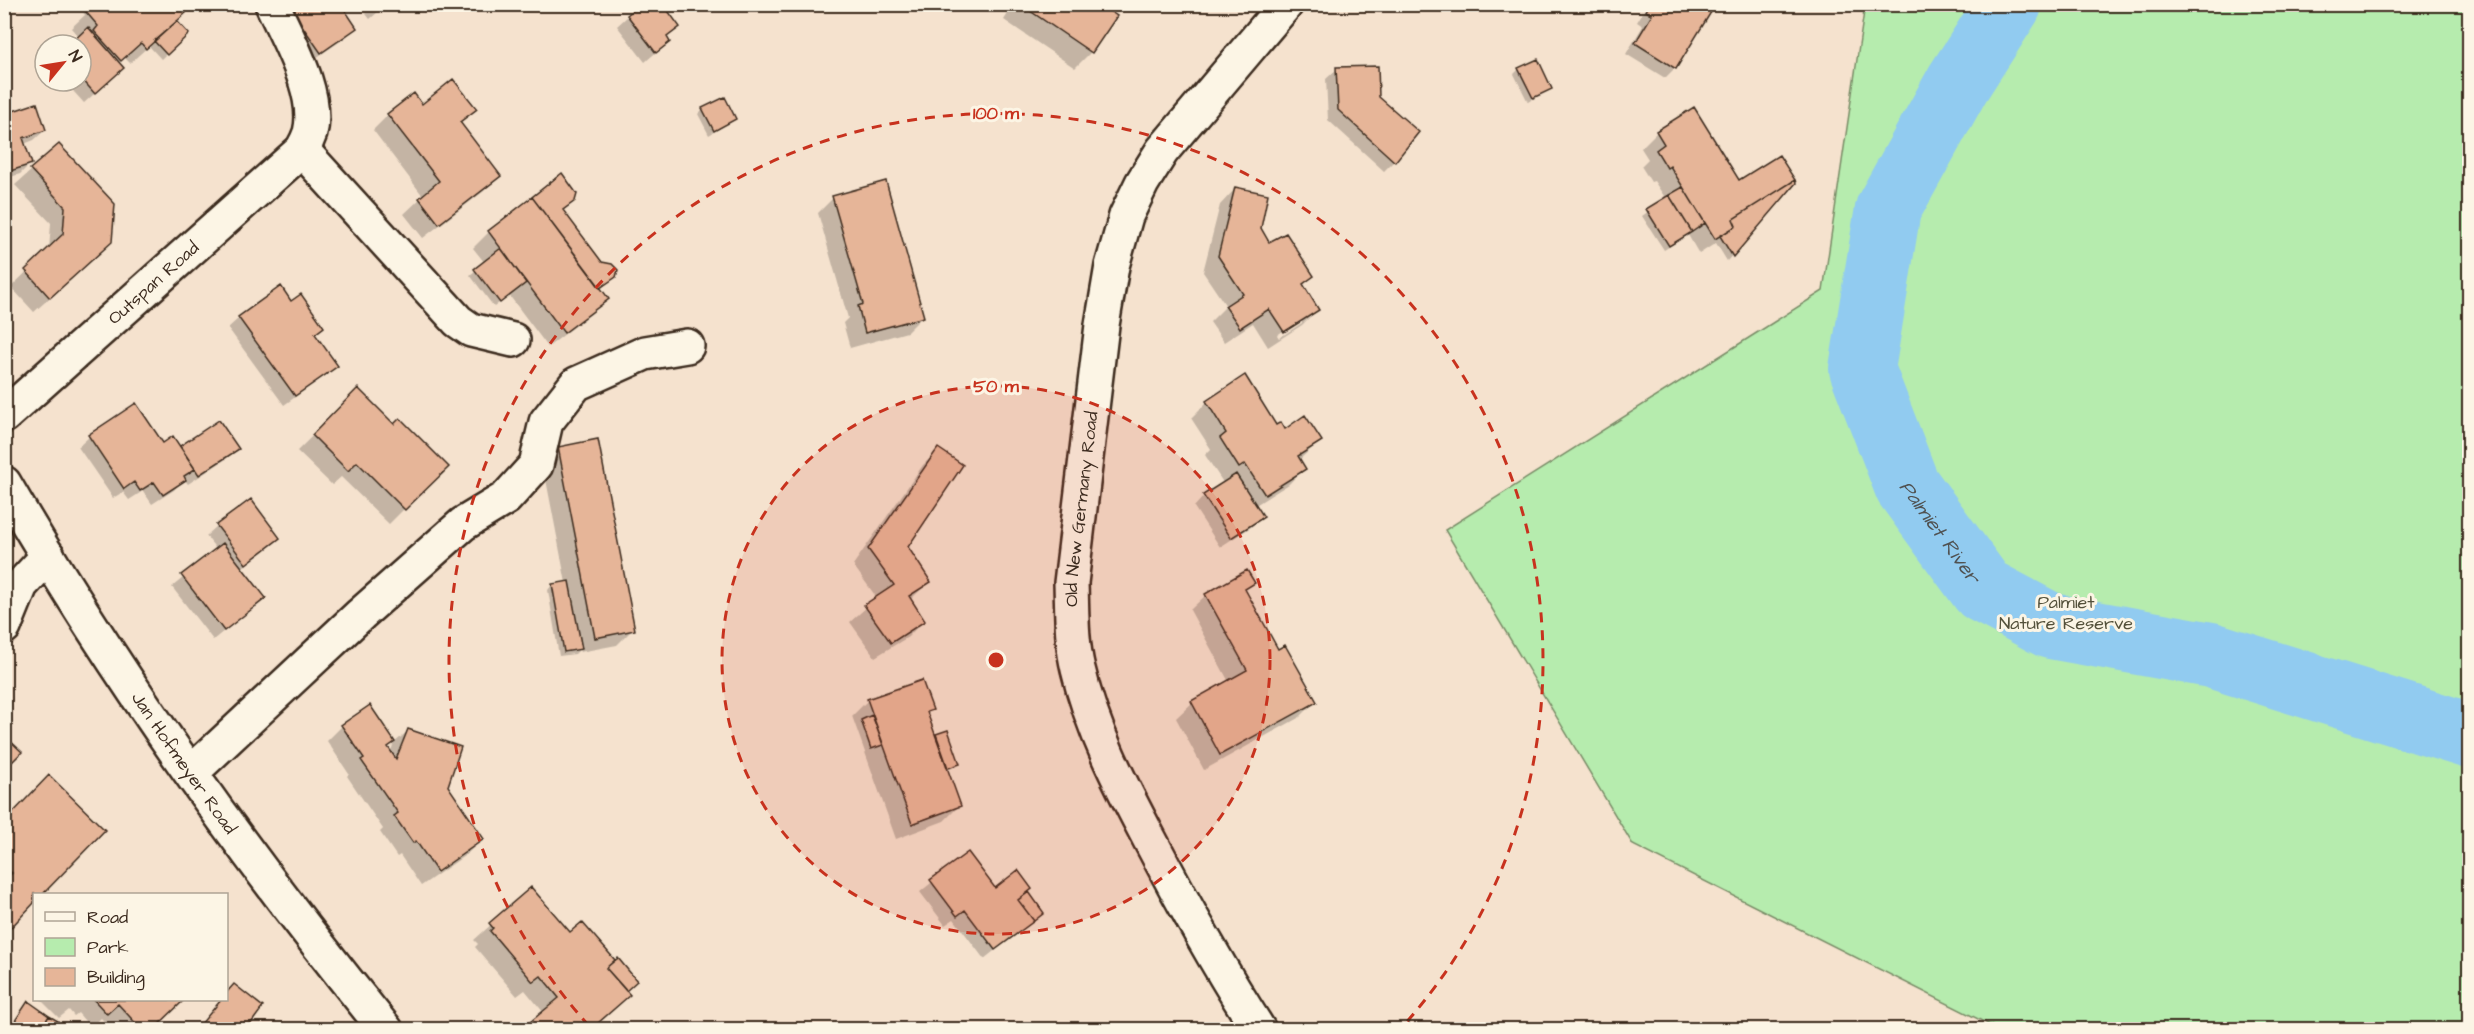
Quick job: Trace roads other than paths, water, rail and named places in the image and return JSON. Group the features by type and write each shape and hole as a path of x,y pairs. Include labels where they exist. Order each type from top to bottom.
{"street":[{"path":"272,4 309,93 312,112 310,133 302,150 458,321 471,330 513,340"},
{"name":"Old New Germany Road","path":"1259,1029 1218,966 1115,774 1090,713 1077,667 1072,624 1071,583 1102,325 1112,266 1126,216 1142,183 1162,151 1286,4"},
{"name":"Outspan Road","path":"4,416 302,150"},
{"path":"192,772 361,614 463,524 506,498 536,465 546,422 576,384 645,352 687,346"},
{"name":"Jan Hofmeyer Road","path":"4,483 48,556 192,772 320,949 386,1029"},
{"path":"4,627 21,585 48,556"}],"waterway":[{"name":"Palmiet River","path":"2009,4 1958,83 1888,209 1862,369 1907,486 1983,590 2051,626 2211,655 2470,736"}],"park label":[{"name":"Palmiet Nature Reserve","path":"2066,612"}]}
